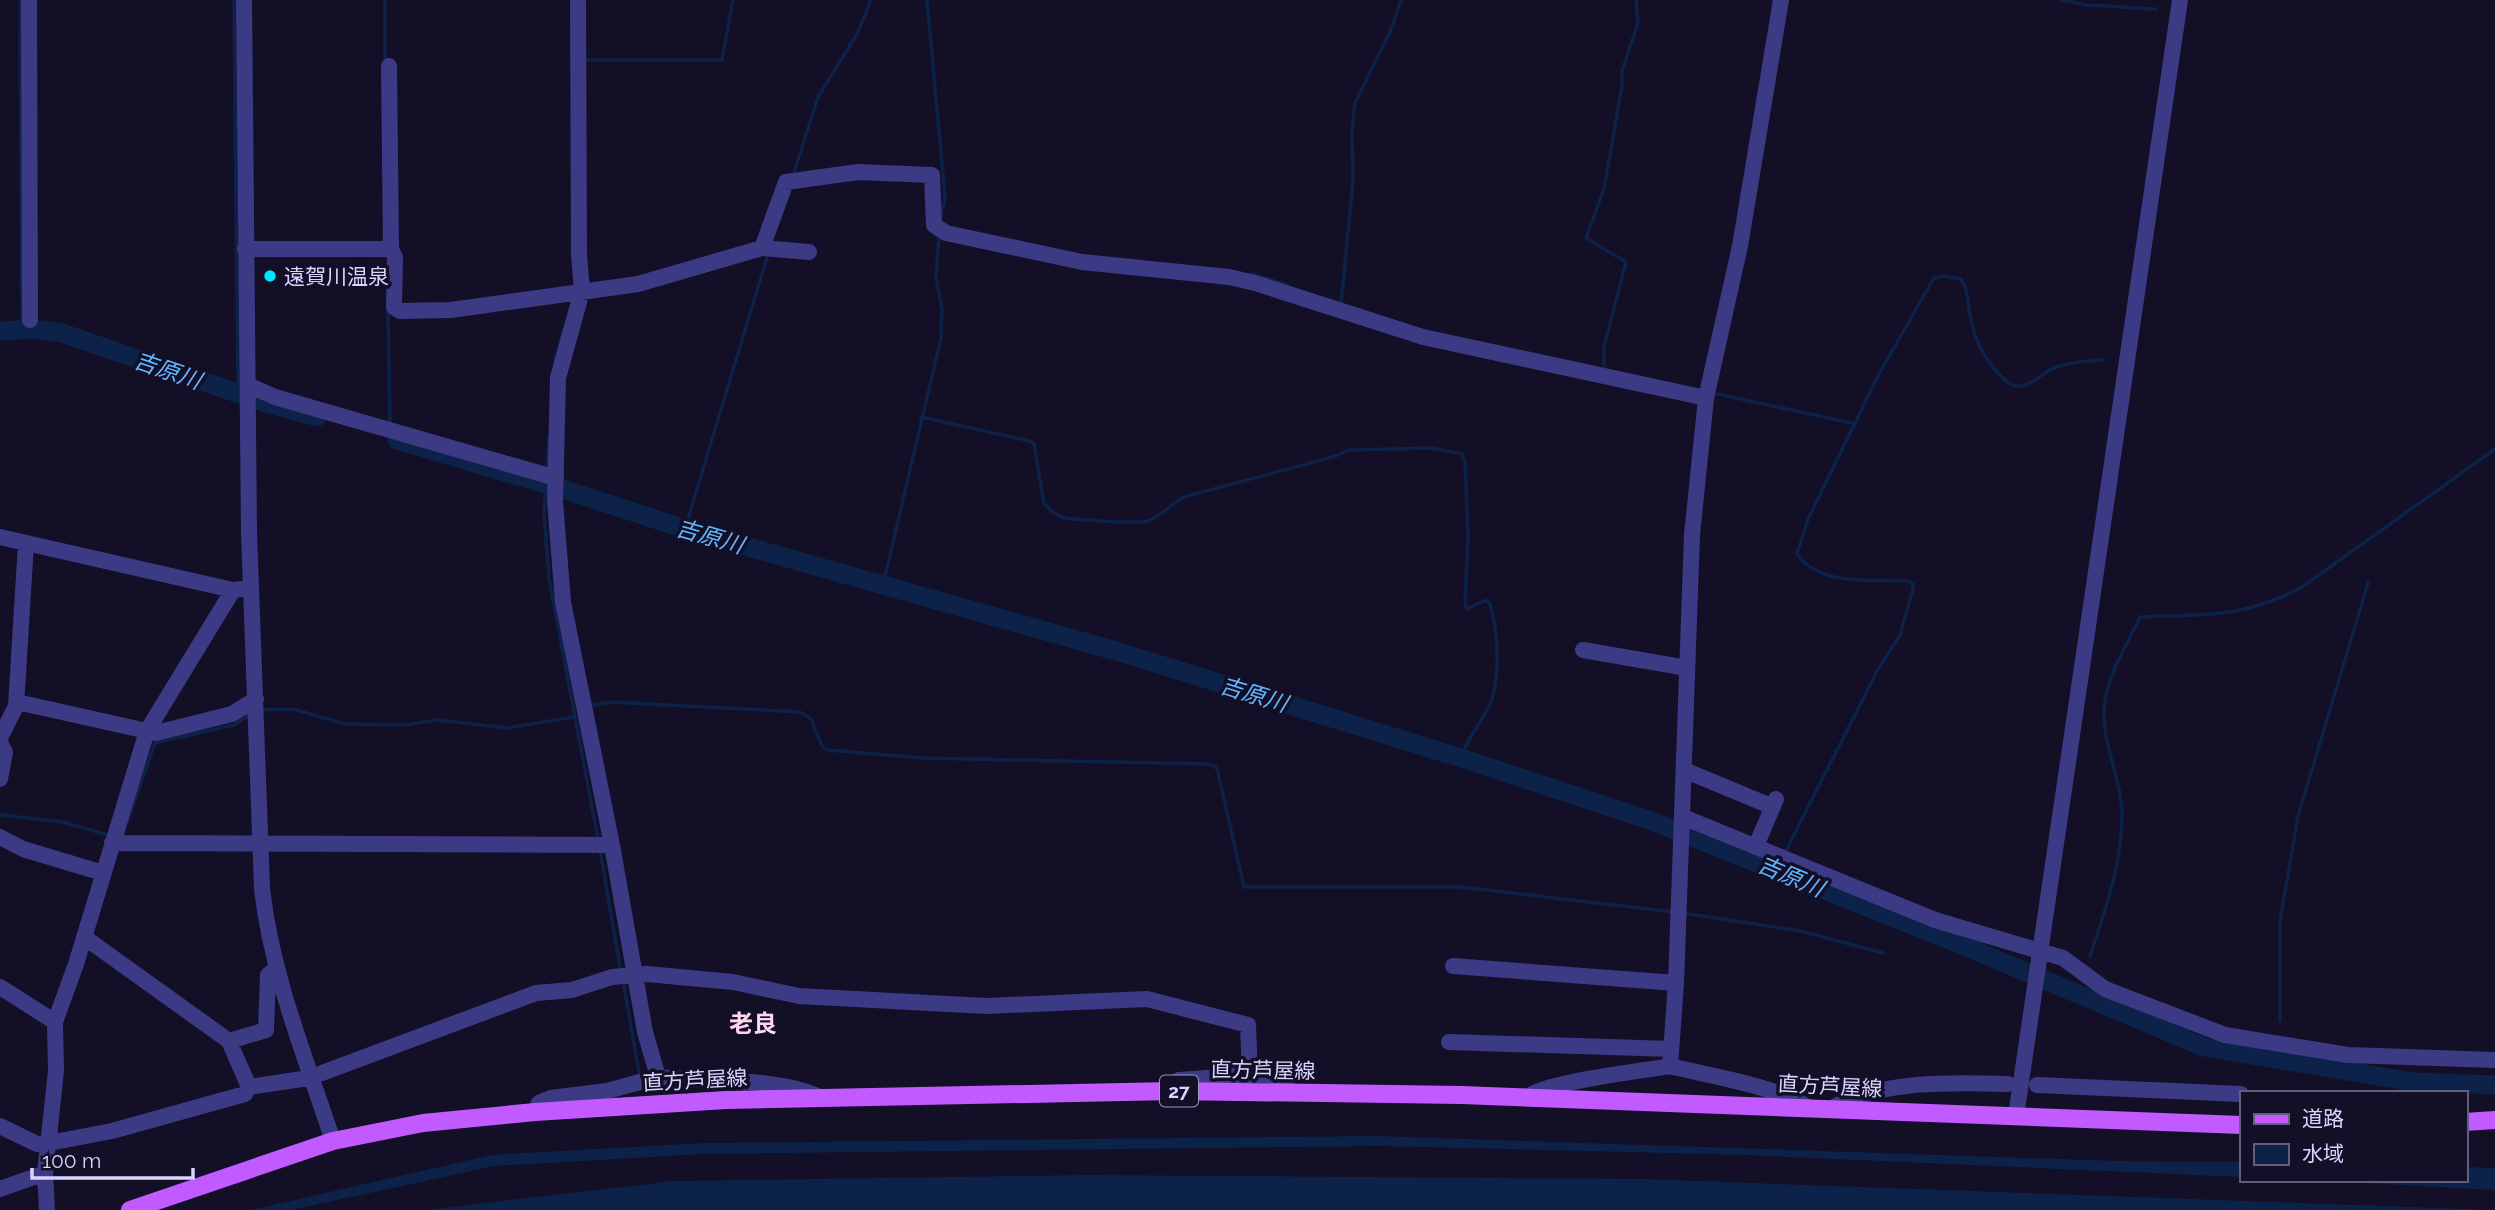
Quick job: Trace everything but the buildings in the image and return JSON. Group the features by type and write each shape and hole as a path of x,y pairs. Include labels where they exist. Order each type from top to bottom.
{"main road":[{"name":"直方芦屋線","path":"130,1210 333,1141 423,1123 535,1112 820,1097 1172,1091 1528,1097 2240,1125"},
{"path":"2467,1122 2495,1120"}],"street":[{"path":"29,0 30,320"},
{"path":"244,0 251,588 260,842 267,929 276,968 333,1141"},
{"path":"578,0 579,254 582,291 558,378 556,478 563,602 612,845 634,973 659,1077"},
{"path":"1670,1066 1683,817 1692,535 1706,398 1740,246 1781,0"},
{"path":"2016,1116 2180,0"},
{"path":"389,66 391,249 395,257 394,307 400,311 451,310 638,284 762,248 809,252"},
{"path":"762,248 786,182 858,172 932,175 934,225 946,233 1082,262 1242,280 1423,337 1706,398"},
{"path":"245,249 391,249"},
{"path":"248,385 275,397 556,478"},
{"path":"0,537 233,590 251,588"},
{"path":"0,779 5,752 0,743 1,736 17,702 26,543"},
{"path":"47,1210 45,1173 56,1071 55,1022 147,731 233,590"},
{"path":"1583,650 1688,668"},
{"path":"17,702 156,733 232,714 256,699"},
{"path":"1684,770 1775,803 1756,846"},
{"path":"1683,817 1935,920 2077,966 2105,989 2225,1035 2348,1055 2495,1060"},
{"path":"0,837 23,849 103,873"},
{"path":"112,842 612,845"},
{"path":"84,937 229,1041 249,1087"},
{"path":"1453,966 1676,983"},
{"path":"229,1041 266,1030 268,975 276,968"},
{"path":"322,1073 536,993 572,990 634,973 733,982 799,996 986,1006 1147,999 1248,1025 1250,1074"},
{"path":"0,987 55,1022"},
{"path":"1449,1042 1671,1049"},
{"path":"1528,1097 1533,1092 1553,1087 1670,1066 1767,1090 1797,1100 1809,1108"},
{"path":"1172,1091 1179,1080 1250,1074 1289,1077"},
{"path":"535,1112 539,1103 551,1098 607,1091 659,1077 753,1083 806,1091 820,1097"},
{"path":"249,1087 302,1079"},
{"path":"1830,1109 1862,1094 1929,1084 2008,1084"},
{"path":"2037,1084 2240,1094"},
{"path":"0,1126 37,1144 48,1143 139,1124 245,1094 249,1087"},
{"path":"0,1189 45,1173"}],"water":[{"path":"1377,1136 2118,1161 2240,1162 2240,1177 1747,1155 1378,1146 704,1154 494,1166 292,1210 251,1210 492,1155 705,1143"},
{"path":"2467,1167 2495,1168 2495,1190 2344,1182 2467,1182"},
{"path":"1090,1175 1643,1179 2495,1210 425,1210 674,1181"}],"waterway":[{"path":"20,0 22,329"},
{"path":"234,0 238,392"},
{"path":"385,0 385,61"},
{"path":"583,60 722,60 733,0"},
{"path":"793,176 818,97 857,34 871,0"},
{"path":"927,0 945,197 941,217"},
{"path":"1341,304 1353,181 1352,129 1355,103 1390,32 1401,0"},
{"path":"1604,369 1604,347 1626,262 1586,238 1604,189 1622,86 1622,71 1638,23 1636,0"},
{"path":"2061,0 2087,5 2156,9"},
{"path":"883,585 941,338 942,309 936,277 939,235"},
{"path":"685,529 768,254"},
{"path":"1252,274 1288,285"},
{"path":"1786,851 1877,671 1900,635 1913,589 1913,584 1907,581 1833,577 1807,565 1797,554 1808,519 1878,376 1934,278 1943,276 1961,279 1967,292 1978,343 1992,366 2012,385 2025,385 2061,366 2104,360"},
{"path":"388,310 390,425"},
{"path":"555,361 564,328"},
{"name":"吉原川","path":"0,331 32,329 62,333 263,402 317,417"},
{"path":"1713,393 1856,424"},
{"path":"921,417 1030,441 1034,444 1044,503 1061,517 1090,520 1148,521 1184,497 1336,456 1349,450 1432,448 1462,454 1465,462 1468,537 1465,603 1467,609 1486,600 1490,604 1495,628 1497,673 1492,699 1461,758"},
{"path":"547,469 549,435"},
{"name":"吉原川","path":"397,440 685,529 1116,651 1461,758 1652,821 1957,943 2204,1047 2413,1082 2495,1085"},
{"path":"2090,956 2112,887 2121,835 2121,802 2105,730 2105,701 2115,669 2140,617 2223,613 2261,605 2281,597 2302,587 2495,449"},
{"path":"546,480 544,513 549,578 598,839"},
{"path":"2280,1021 2280,921 2298,816 2368,583"},
{"path":"588,706 611,702 800,712 811,719 822,746 827,750 921,758 1210,764 1216,767 1218,773 1244,887 1461,887 1674,912"},
{"path":"260,710 293,709 345,724 404,725 438,720 507,728 574,717"},
{"path":"122,837 155,743 234,725 250,714"},
{"path":"0,815 63,822 111,836"},
{"path":"600,850 621,973"},
{"path":"1682,913 1801,931 1883,953"},
{"path":"623,981 639,1072"},
{"name":"吉原川","path":"2078,995 2080,988"}],"place":[{"name":"遠賀川温泉","path":"270,276"}],"district":[{"name":"老良","path":"753,1023"}]}
